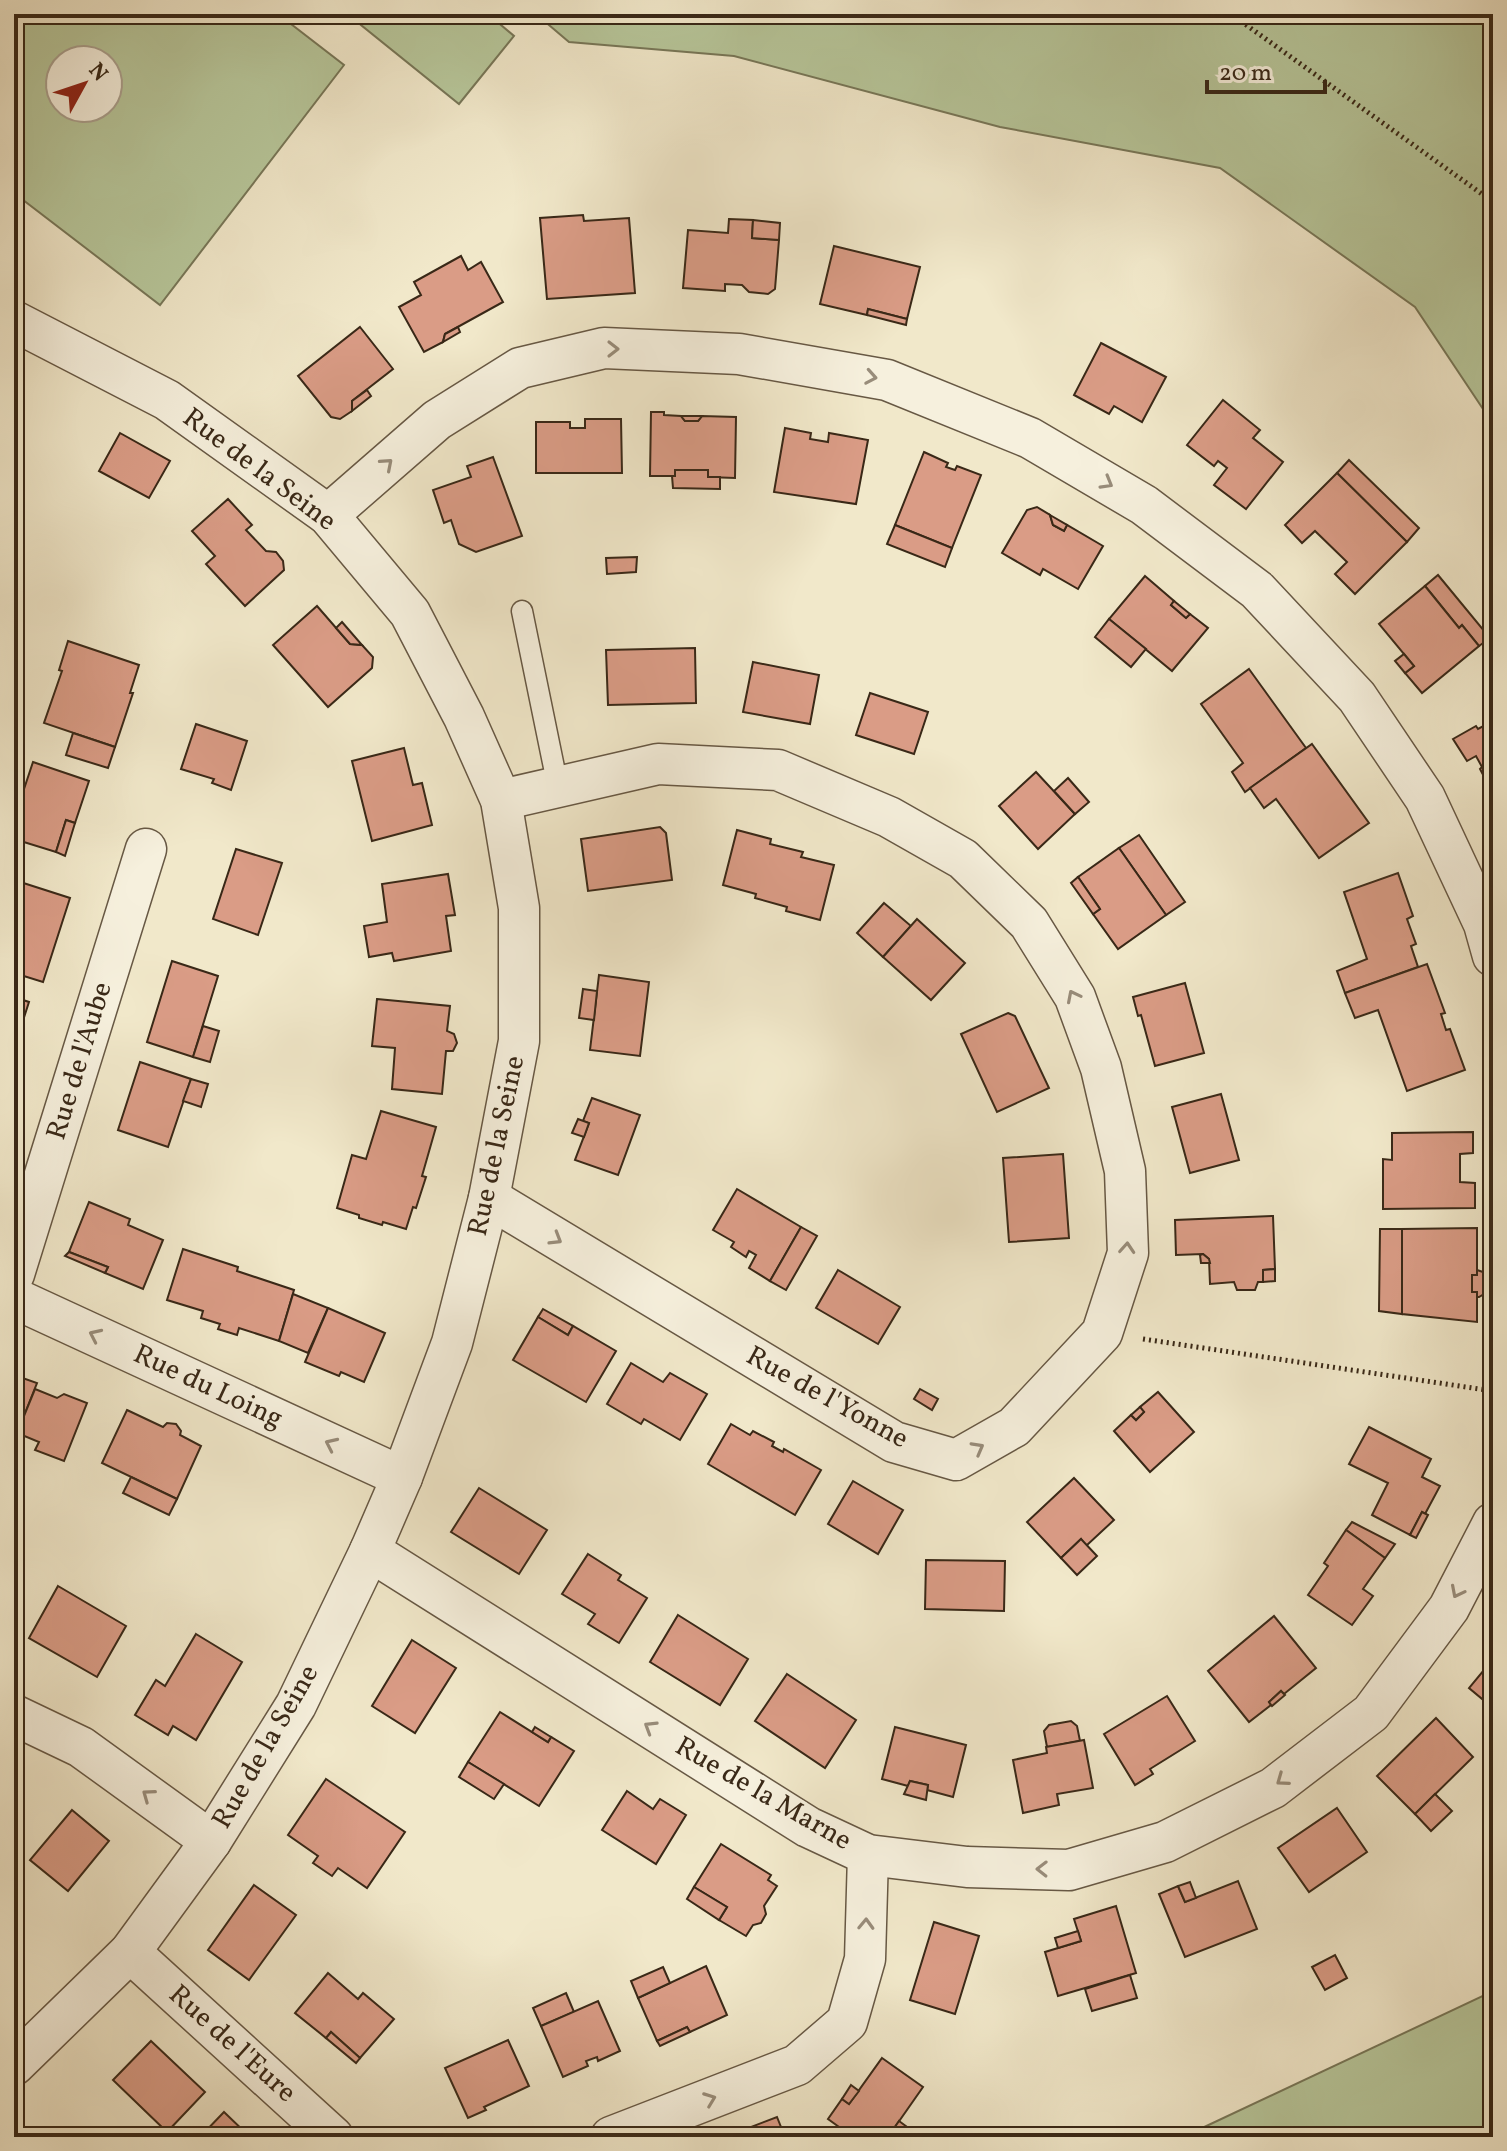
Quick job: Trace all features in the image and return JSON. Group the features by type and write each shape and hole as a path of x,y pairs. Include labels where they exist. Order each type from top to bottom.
{"street":[{"name":"Rue de la Seine","path":"14,321 167,400 328,515 410,613 464,717 501,800 519,908 519,1041 489,1198 452,1343 402,1477 370,1551 296,1705 211,1841 130,1952 14,2065"},
{"path":"328,515 437,420 520,368 576,354 604,348 739,354 887,380 1030,438 1144,505 1257,590 1357,697 1425,798 1484,924 1493,956"},
{"name":"Rue de l'Yonne","path":"489,1198 894,1442 956,1460 1014,1427 1102,1333 1128,1253 1125,1171 1101,1068 1075,997 1029,923 963,859 889,817 778,770 658,764 501,800"},
{"name":"Rue de l'Aube","path":"14,1274 146,849"},
{"name":"Rue du Loing","path":"14,1298 402,1477"},
{"name":"Rue de la Marne","path":"370,1551 808,1827 868,1855 967,1867 1069,1870 1165,1842 1273,1788 1371,1713 1449,1608 1493,1523"},
{"path":"14,1715 81,1747 211,1841"},
{"path":"611,2137 797,2065 847,2022 865,1959 868,1855"},
{"name":"Rue de l'Eure","path":"130,1952 333,2137"}],"lane":[{"path":"522,611 558,787"}],"path":[{"path":"1231,14 1493,202"},
{"path":"1102,1333 1493,1391"}],"green space":[{"path":"14,14 278,14 344,65 160,305 14,193"},
{"path":"370,14 488,14 514,36 459,104 361,25"},
{"path":"536,14 1493,14 1493,424 1415,307 1220,168 1000,127 734,56 569,42"},
{"path":"1493,1987 1493,2137 1183,2137 1485,1995"}],"building":[{"path":"583,215 584,221 629,218 635,293 547,299 540,218"},
{"path":"729,219 753,220 752,238 779,240 775,289 768,294 749,292 742,285 725,284 725,291 683,288 688,230 728,233"},
{"path":"753,220 780,223 779,240 752,238"},
{"path":"834,246 920,267 907,319 868,309 867,315 820,304"},
{"path":"461,256 468,270 481,262 503,302 445,334 443,342 424,352 399,307 421,295 414,282"},
{"path":"868,309 907,319 906,325 867,315"},
{"path":"360,327 393,369 352,401 352,411 340,419 331,417 298,376"},
{"path":"458,327 460,332 443,342 445,334"},
{"path":"1101,343 1166,377 1142,422 1114,406 1109,414 1074,395"},
{"path":"367,390 371,396 352,411 352,401"},
{"path":"1223,400 1260,430 1253,438 1283,462 1246,509 1214,485 1227,468 1218,461 1214,466 1187,445"},
{"path":"651,412 681,416 685,421 698,421 702,416 736,417 735,478 708,477 708,470 675,470 675,476 650,476"},
{"path":"681,416 702,416 698,421 685,421"},
{"path":"585,419 621,419 622,473 536,473 536,422 570,422 570,428 585,428"},
{"path":"785,428 811,433 810,439 828,442 829,433 868,440 856,504 774,492"},
{"path":"120,433 170,461 149,498 99,471"},
{"path":"924,452 948,463 946,467 955,470 957,466 981,475 952,548 895,525"},
{"path":"493,457 522,536 476,552 459,544 451,520 444,523 433,490 471,477 467,466"},
{"path":"1349,460 1419,528 1407,542 1337,473"},
{"path":"675,470 708,470 708,477 720,477 720,489 673,488"},
{"path":"1337,473 1407,542 1355,594 1335,574 1347,562 1315,531 1302,543 1285,525"},
{"path":"228,499 252,525 246,530 266,551 276,552 283,561 284,570 245,606 206,564 215,556 192,531"},
{"path":"1037,507 1050,515 1053,525 1064,531 1067,525 1103,546 1078,589 1043,569 1040,575 1002,553 1027,510"},
{"path":"1050,515 1067,525 1064,531 1053,525"},
{"path":"895,525 952,548 945,567 887,544"},
{"path":"637,557 636,572 607,574 606,558"},
{"path":"1438,575 1490,638 1479,646 1462,625 1459,628 1425,586"},
{"path":"1145,576 1174,601 1171,605 1186,618 1190,614 1208,628 1172,671 1109,619"},
{"path":"1425,586 1459,628 1462,625 1479,646 1422,693 1405,673 1414,666 1379,624"},
{"path":"1174,601 1190,614 1186,618 1171,605"},
{"path":"317,606 350,644 362,645 373,657 372,668 328,707 273,645"},
{"path":"1109,619 1146,649 1131,667 1095,637"},
{"path":"342,622 362,645 350,644 336,628"},
{"path":"68,641 139,665 115,747 44,723 62,671 59,670"},
{"path":"695,648 696,703 608,705 606,650"},
{"path":"1404,654 1414,666 1405,673 1395,661"},
{"path":"753,662 819,675 810,724 743,712"},
{"path":"1249,669 1306,748 1245,792 1232,772 1243,763 1201,704"},
{"path":"870,693 928,712 914,754 856,735"},
{"path":"1493,721 1493,794 1476,756 1467,761 1453,739 1476,726 1478,729"},
{"path":"196,724 247,741 231,790 212,783 214,779 181,769"},
{"path":"73,733 115,747 108,768 66,755"},
{"path":"1312,744 1369,823 1319,858 1276,799 1264,808 1250,788"},
{"path":"404,748 413,785 422,783 432,825 372,841 352,761"},
{"path":"33,762 89,781 75,823 66,820 56,852 14,839 14,792 22,795"},
{"path":"1036,772 1075,814 1038,849 999,806"},
{"path":"1068,778 1089,802 1075,814 1054,791"},
{"path":"66,820 75,823 65,856 56,852"},
{"path":"660,827 666,833 672,880 588,891 581,839"},
{"path":"737,830 771,839 770,844 803,852 801,857 834,865 820,920 786,911 787,907 755,898 756,894 723,885"},
{"path":"1139,835 1185,902 1166,915 1119,848"},
{"path":"1119,848 1166,915 1118,949 1093,914 1100,909 1078,877"},
{"path":"236,849 282,863 258,935 213,919"},
{"path":"1398,873 1413,916 1407,919 1416,944 1411,946 1418,967 1345,993 1337,971 1367,959 1344,892"},
{"path":"448,874 455,915 446,916 451,951 394,961 392,953 369,957 364,926 387,922 382,884"},
{"path":"1078,877 1100,909 1093,914 1071,883"},
{"path":"14,880 70,898 43,982 14,973"},
{"path":"884,903 911,926 883,957 857,933"},
{"path":"917,919 965,963 931,1000 883,957"},
{"path":"172,961 218,976 193,1057 147,1042"},
{"path":"1427,964 1445,1013 1441,1014 1446,1030 1450,1029 1465,1070 1407,1091 1378,1010 1355,1018 1345,993"},
{"path":"599,975 649,982 640,1056 590,1050"},
{"path":"1185,983 1204,1053 1155,1066 1133,997"},
{"path":"583,989 597,991 594,1020 579,1018"},
{"path":"14,997 29,1002 18,1036 23,1038 14,1066"},
{"path":"377,999 450,1006 447,1031 454,1034 457,1043 453,1051 446,1051 442,1094 392,1089 395,1048 372,1046"},
{"path":"1008,1013 1015,1016 1049,1088 997,1112 961,1034"},
{"path":"203,1026 219,1031 210,1062 193,1057"},
{"path":"140,1062 191,1079 168,1147 118,1130"},
{"path":"191,1079 208,1084 201,1107 183,1101"},
{"path":"1221,1094 1239,1160 1190,1173 1172,1107"},
{"path":"592,1098 640,1115 618,1175 575,1160 589,1123 583,1121"},
{"path":"381,1111 436,1127 422,1176 426,1177 406,1229 359,1218 359,1215 337,1208 352,1155 366,1159"},
{"path":"578,1119 589,1123 584,1137 572,1133"},
{"path":"1473,1132 1473,1153 1460,1154 1460,1182 1475,1183 1475,1208 1383,1209 1383,1159 1392,1160 1392,1133"},
{"path":"1063,1154 1069,1238 1009,1242 1003,1158"},
{"path":"737,1189 801,1227 770,1281 749,1268 756,1255 749,1251 746,1257 731,1247 734,1242 713,1230"},
{"path":"89,1202 130,1219 128,1225 163,1240 143,1289 105,1273 108,1267 69,1252"},
{"path":"1273,1216 1275,1269 1263,1270 1263,1282 1258,1282 1255,1290 1237,1290 1234,1282 1210,1284 1209,1259 1203,1254 1176,1255 1175,1220"},
{"path":"801,1227 817,1236 786,1290 770,1281"},
{"path":"1477,1228 1477,1275 1472,1275 1472,1292 1477,1292 1477,1322 1402,1314 1402,1229"},
{"path":"1380,1229 1402,1229 1402,1314 1379,1311"},
{"path":"183,1249 294,1290 279,1341 239,1328 237,1335 218,1329 220,1324 201,1318 203,1311 167,1300"},
{"path":"69,1252 108,1267 105,1273 65,1256"},
{"path":"1203,1254 1210,1263 1201,1263 1200,1255"},
{"path":"1275,1269 1275,1281 1263,1282 1263,1270"},
{"path":"838,1270 900,1307 878,1344 816,1308"},
{"path":"1477,1270 1486,1273 1491,1281 1489,1291 1479,1297 1477,1292 1472,1292 1472,1275 1477,1275"},
{"path":"293,1294 328,1308 308,1353 279,1341"},
{"path":"328,1308 385,1333 364,1382 305,1362"},
{"path":"543,1309 573,1326 568,1335 538,1317"},
{"path":"538,1317 568,1335 573,1326 616,1351 586,1402 513,1360"},
{"path":"631,1363 663,1382 670,1373 707,1394 680,1440 644,1419 641,1424 607,1404"},
{"path":"14,1375 37,1383 14,1441"},
{"path":"35,1389 57,1398 64,1394 87,1403 64,1461 35,1450 39,1442 17,1433"},
{"path":"920,1389 938,1399 932,1410 914,1399"},
{"path":"1158,1392 1194,1432 1150,1472 1114,1431 1131,1415 1136,1420 1144,1412 1140,1407"},
{"path":"1140,1407 1144,1412 1136,1420 1131,1415"},
{"path":"127,1410 163,1427 167,1423 176,1424 180,1435 201,1446 177,1499 102,1463"},
{"path":"731,1424 750,1435 753,1431 774,1442 772,1446 783,1452 784,1449 821,1470 795,1515 708,1464"},
{"path":"1369,1427 1431,1459 1422,1477 1440,1486 1410,1535 1372,1515 1388,1483 1349,1464"},
{"path":"131,1477 177,1499 169,1515 123,1493"},
{"path":"1074,1478 1114,1520 1086,1546 1081,1539 1061,1558 1027,1522"},
{"path":"853,1481 903,1510 878,1554 828,1524"},
{"path":"479,1488 547,1530 519,1574 451,1532"},
{"path":"1422,1512 1428,1515 1416,1538 1410,1535"},
{"path":"1352,1522 1395,1544 1385,1558 1346,1530"},
{"path":"1346,1530 1385,1558 1363,1589 1373,1596 1352,1625 1308,1595 1328,1566 1324,1563"},
{"path":"1081,1539 1097,1556 1077,1575 1061,1558"},
{"path":"588,1554 621,1575 618,1580 647,1598 619,1643 588,1624 595,1614 562,1594"},
{"path":"926,1560 1005,1561 1004,1611 925,1609"},
{"path":"58,1586 126,1626 97,1677 29,1638"},
{"path":"678,1615 748,1659 720,1705 650,1662"},
{"path":"1274,1616 1316,1668 1284,1694 1281,1691 1269,1702 1271,1705 1249,1722 1208,1671"},
{"path":"196,1634 242,1662 196,1740 173,1726 168,1735 135,1715 156,1680 165,1686"},
{"path":"412,1640 456,1668 415,1733 372,1706"},
{"path":"1493,1659 1493,1708 1469,1688"},
{"path":"787,1674 856,1720 825,1768 755,1721"},
{"path":"1281,1691 1285,1695 1272,1706 1269,1702"},
{"path":"1167,1696 1195,1741 1150,1769 1153,1774 1135,1785 1104,1734"},
{"path":"500,1712 548,1742 551,1737 574,1751 539,1806 468,1762"},
{"path":"1436,1718 1473,1757 1415,1814 1377,1776"},
{"path":"1071,1721 1077,1726 1080,1741 1047,1747 1044,1731 1049,1725"},
{"path":"535,1727 551,1737 548,1742 532,1732"},
{"path":"895,1727 966,1745 953,1797 927,1790 928,1785 910,1781 908,1786 882,1779"},
{"path":"1084,1740 1093,1788 1057,1794 1059,1805 1023,1813 1013,1760 1047,1753 1046,1747"},
{"path":"468,1762 504,1784 494,1799 459,1777"},
{"path":"326,1779 405,1832 367,1888 338,1868 332,1876 313,1863 318,1856 288,1835"},
{"path":"910,1781 928,1785 926,1800 904,1794"},
{"path":"627,1791 653,1809 660,1799 686,1815 656,1864 602,1830"},
{"path":"1435,1794 1452,1811 1431,1831 1415,1814"},
{"path":"1337,1808 1367,1852 1309,1892 1278,1848"},
{"path":"72,1810 109,1841 68,1891 30,1860"},
{"path":"721,1844 771,1875 768,1880 777,1886 764,1906 766,1914 761,1923 753,1925 746,1936 719,1920 727,1907 694,1887"},
{"path":"1238,1881 1257,1929 1185,1957 1159,1894 1178,1886 1185,1902"},
{"path":"1190,1882 1196,1898 1185,1902 1178,1886"},
{"path":"254,1885 296,1915 249,1980 208,1950"},
{"path":"694,1887 727,1907 719,1920 687,1899"},
{"path":"1116,1906 1136,1973 1058,1996 1045,1952 1081,1941 1074,1919"},
{"path":"934,1922 979,1936 955,2014 910,2000"},
{"path":"1078,1931 1081,1941 1058,1948 1055,1938"},
{"path":"1335,1955 1347,1978 1325,1990 1312,1967"},
{"path":"706,1966 727,2015 690,2032 687,2027 657,2041 638,1998"},
{"path":"663,1967 670,1983 638,1998 631,1981"},
{"path":"328,1973 358,1999 363,1993 394,2019 360,2058 331,2032 326,2038 295,2013"},
{"path":"1130,1975 1137,1998 1092,2011 1085,1989"},
{"path":"566,1993 574,2012 541,2026 533,2008"},
{"path":"598,2001 620,2051 598,2061 597,2057 586,2061 588,2066 563,2077 541,2026"},
{"path":"687,2027 690,2032 660,2046 657,2041"},
{"path":"331,2032 360,2058 356,2063 326,2038"},
{"path":"508,2040 529,2086 468,2118 445,2068"},
{"path":"151,2041 205,2092 167,2132 113,2080"},
{"path":"882,2058 923,2087 888,2137 853,2137 828,2119 842,2099 849,2104"},
{"path":"851,2085 859,2091 849,2104 842,2099"},
{"path":"224,2112 250,2137 200,2137"},
{"path":"777,2117 785,2137 745,2137 743,2130"},
{"path":"899,2121 918,2135 917,2137 888,2137"}]}
